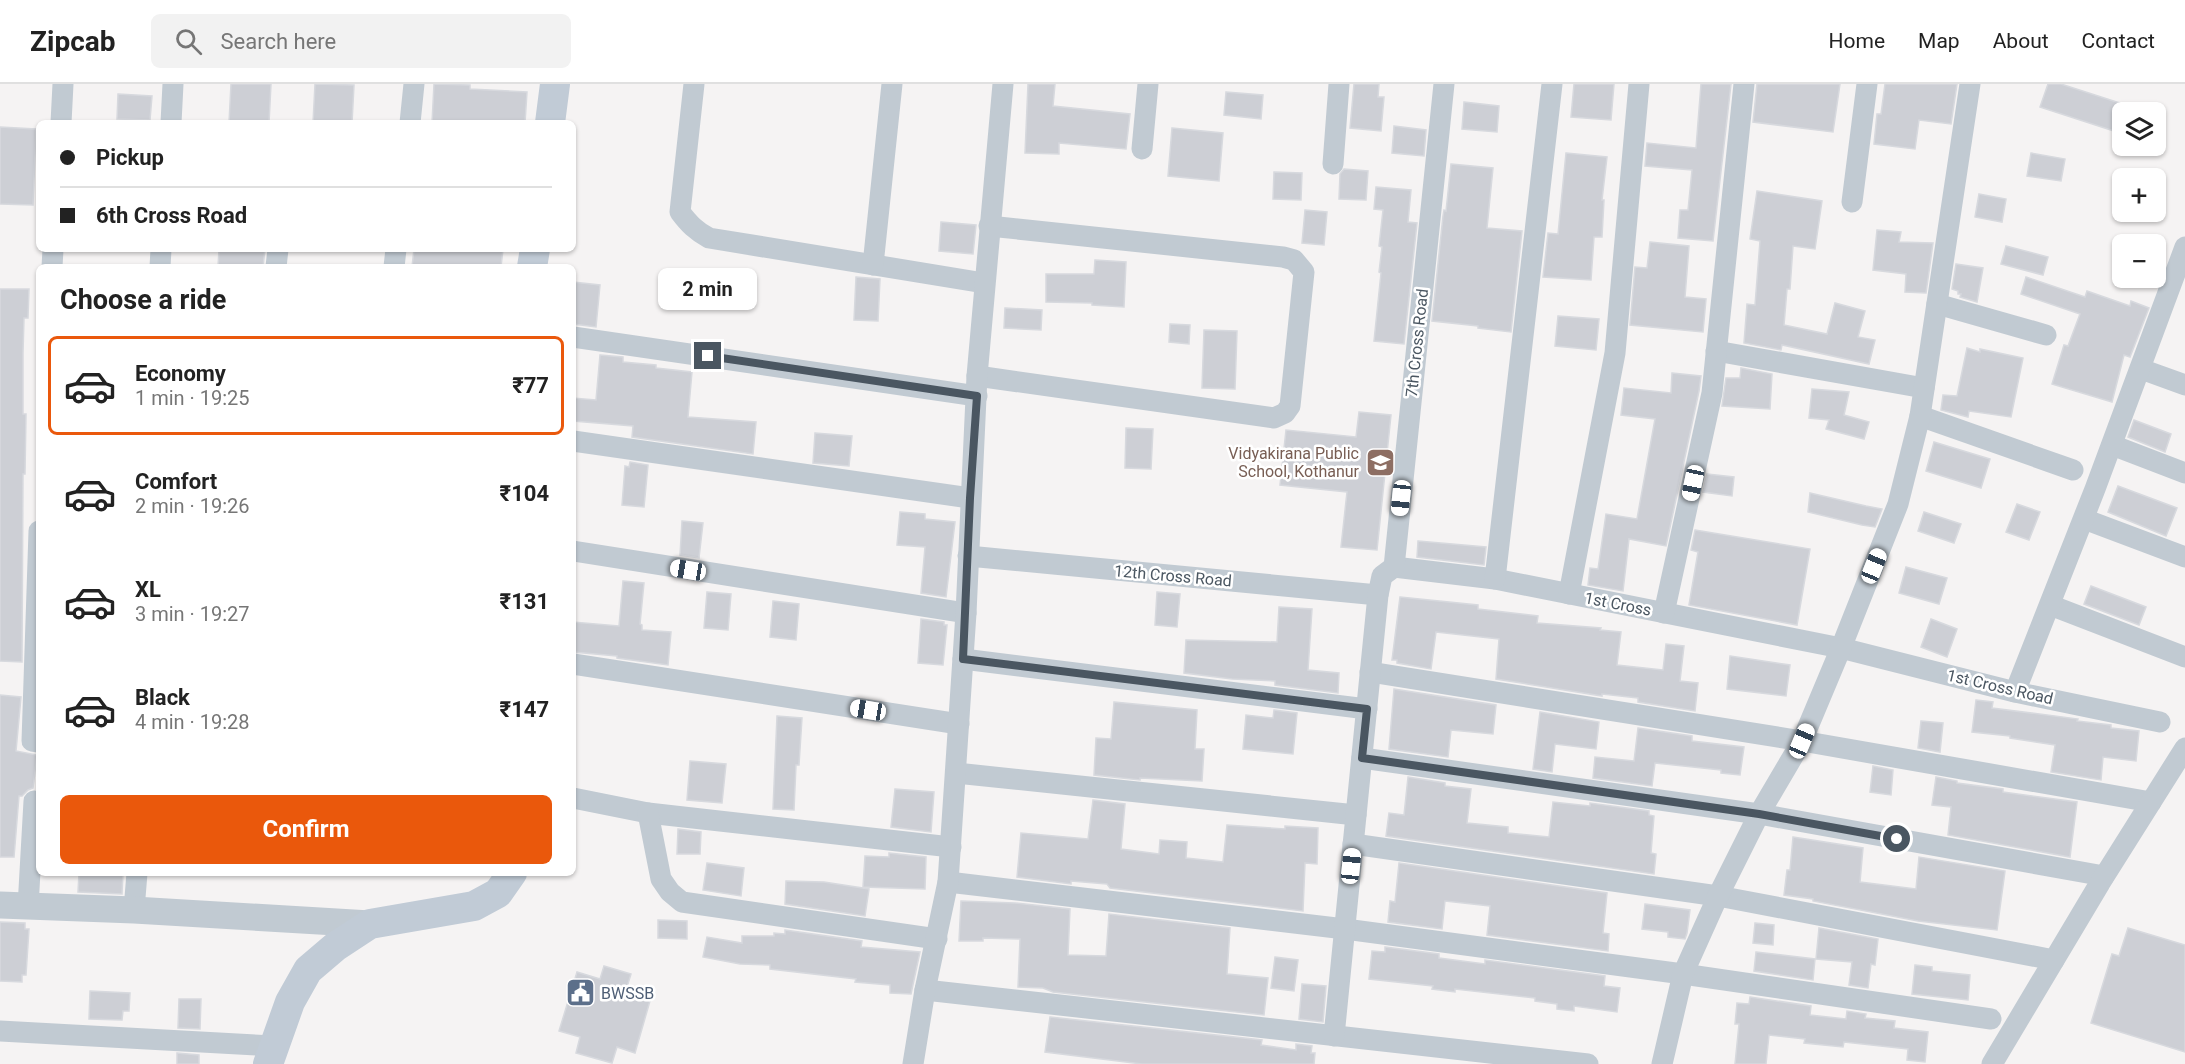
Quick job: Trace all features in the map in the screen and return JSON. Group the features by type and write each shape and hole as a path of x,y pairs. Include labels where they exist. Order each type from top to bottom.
{"main road":[{"path":"550,120 555,84"},
{"path":"271,1055 290,1002 308,970 335,947 370,924 474,906 498,893 510,876"}],"street":[{"path":"61,120 63,84"},
{"path":"171,120 173,84"},
{"path":"410,120 414,84"},
{"path":"694,84 680,212 690,226 709,238 984,283"},
{"path":"873,265 892,84"},
{"path":"913,1064 925,990 948,882 966,613 970,498 984,283 1003,84"},
{"path":"1142,149 1148,84"},
{"path":"1332,164 1339,84"},
{"name":"7th Cross Road","path":"1334,1036 1378,596 1382,576 1394,567 1444,84"},
{"path":"1495,579 1552,84"},
{"path":"1569,594 1615,353 1639,84"},
{"path":"1664,613 1709,405 1744,84"},
{"path":"1852,202 1867,84"},
{"path":"1662,1064 1683,974 1718,896 1759,814 1802,741 1898,504 1920,416 1970,84"},
{"path":"576,337 977,386 1274,418 1281,416 1290,406 1304,272 1294,260 989,226"},
{"path":"2015,692 2084,519 2184,255"},
{"path":"1937,304 2046,335"},
{"path":"1716,351 1924,388"},
{"path":"2141,369 2185,386"},
{"path":"1920,416 2073,470"},
{"path":"576,441 970,498"},
{"path":"2112,445 2185,473"},
{"path":"2084,519 2185,557"},
{"path":"576,551 966,613"},
{"name":"12th Cross Road","path":"968,556 1378,596"},
{"name":"1st Cross","path":"1394,567 1495,579 1841,648"},
{"path":"2050,604 2185,657"},
{"name":"1st Cross Road","path":"1841,648 2015,692 2160,722"},
{"path":"963,659 1367,709"},
{"path":"576,664 958,724"},
{"path":"36,666 32,741 36,742"},
{"path":"1370,672 1802,741 2151,802"},
{"path":"1992,1064 2104,876 2185,748"},
{"path":"1362,758 1759,814 2104,876"},
{"path":"956,773 1356,815"},
{"path":"576,799 648,813 951,847"},
{"path":"28,907 34,801"},
{"path":"648,813 661,879 670,892 682,902 937,939"},
{"path":"1353,844 1718,896 2054,960"},
{"path":"134,910 137,876"},
{"path":"948,882 1345,929 1683,974 1991,1019"},
{"path":"0,905 134,910 370,924"},
{"path":"925,990 1334,1036 1439,1055 1588,1064"},
{"path":"0,1031 271,1055"}],"building":[{"path":"231,84 271,84 269,120 229,120"},
{"path":"315,84 354,85 352,120 313,120"},
{"path":"434,84 470,85 470,89 527,92 525,120 432,120"},
{"path":"1028,84 1055,84 1053,106 1130,114 1126,149 1059,143 1059,154 1025,153"},
{"path":"1354,84 1379,84 1378,97 1384,97 1381,131 1350,128"},
{"path":"1574,84 1614,84 1611,120 1571,117"},
{"path":"1701,84 1731,84 1713,241 1678,238 1680,210 1688,210 1692,170 1645,166 1647,143 1696,148"},
{"path":"1757,84 1840,84 1833,132 1753,122"},
{"path":"1885,84 1957,84 1951,124 1919,120 1915,149 1874,144 1877,114 1881,114"},
{"path":"2048,84 2061,84 2117,102 2112,102 2112,130 2040,107"},
{"path":"1226,92 1263,95 1261,119 1224,115"},
{"path":"118,94 152,96 150,120 117,119"},
{"path":"1464,102 1499,106 1497,132 1462,129"},
{"path":"1394,126 1426,130 1424,156 1392,153"},
{"path":"0,127 36,129 33,205 0,204"},
{"path":"1172,128 1223,133 1219,181 1168,176"},
{"path":"1566,153 1607,157 1602,200 1604,200 1602,237 1594,237 1591,280 1543,277 1548,233 1558,234"},
{"path":"2031,153 2065,159 2061,181 2027,176"},
{"path":"1451,164 1493,168 1487,228 1522,231 1511,332 1432,321"},
{"path":"1344,169 1368,171 1366,200 1339,199 1340,174"},
{"path":"1274,172 1302,173 1301,200 1273,199"},
{"path":"1376,187 1411,190 1408,222 1417,223 1404,344 1374,341 1381,273 1379,272 1382,247 1379,246 1383,210 1374,209"},
{"path":"1757,191 1822,201 1815,249 1793,246 1790,289 1787,289 1784,325 1827,334 1835,303 1865,311 1858,337 1875,340 1869,364 1782,345 1781,350 1744,343 1747,304 1755,305 1760,241 1750,239"},
{"path":"1979,194 2006,199 2002,222 1975,217"},
{"path":"1305,210 1327,212 1324,245 1302,243"},
{"path":"941,222 976,225 973,254 939,251"},
{"path":"1877,230 1901,232 1899,242 1933,243 1926,293 1905,292 1906,274 1873,270"},
{"path":"1650,242 1689,246 1685,297 1706,299 1703,332 1630,325 1635,267 1647,268"},
{"path":"2006,246 2048,257 2043,275 2001,264"},
{"path":"219,252 265,252 263,264 218,264"},
{"path":"414,252 503,252 501,264 412,264"},
{"path":"1095,260 1126,262 1124,307 1092,305 1092,303 1046,302 1046,274 1094,274"},
{"path":"1956,264 1983,268 1977,302 1960,297 1961,294 1958,294 1958,291 1952,289"},
{"path":"856,277 880,279 878,321 854,320"},
{"path":"2026,277 2085,297 2087,291 2130,306 2131,301 2149,308 2130,357 2124,355 2112,402 2052,384 2064,345 2068,346 2080,314 2021,294"},
{"path":"576,282 600,285 596,327 576,324"},
{"path":"0,289 29,289 28,318 24,318 23,353 23,414 26,414 25,474 23,474 22,662 0,661"},
{"path":"1005,308 1042,310 1041,330 1004,328"},
{"path":"1558,316 1599,319 1596,350 1555,346"},
{"path":"1170,324 1190,325 1189,344 1169,342"},
{"path":"1204,330 1237,331 1235,389 1202,388"},
{"path":"1967,348 2023,358 2011,417 1969,411 1968,417 1941,410 1943,395 1957,396"},
{"path":"600,355 623,357 623,362 692,372 688,417 756,422 753,454 632,437 633,426 576,421 576,398 596,400"},
{"path":"1741,368 1772,374 1770,409 1722,406 1726,378 1740,378"},
{"path":"1672,373 1701,376 1666,546 1629,539 1623,591 1588,585 1590,568 1598,569 1606,514 1637,519 1655,419 1621,415 1624,388 1671,393"},
{"path":"1812,389 1849,392 1844,415 1869,422 1864,439 1826,429 1829,420 1809,418"},
{"path":"1359,412 1391,415 1377,550 1341,547 1347,492 1280,485 1286,430 1356,437"},
{"path":"2134,420 2171,434 2165,452 2128,437"},
{"path":"1126,428 1153,429 1151,469 1125,468"},
{"path":"815,433 852,436 849,466 813,463"},
{"path":"1934,442 1990,459 1981,488 1926,471"},
{"path":"630,462 648,465 644,507 622,505 625,466 629,467"},
{"path":"1707,474 1734,477 1732,496 1703,492"},
{"path":"2118,486 2177,508 2166,536 2108,512"},
{"path":"1810,493 1882,509 1875,527 1862,525 1808,512"},
{"path":"2017,504 2040,512 2029,540 2006,532"},
{"path":"900,512 925,514 925,519 955,522 946,597 921,593 925,547 897,545"},
{"path":"1924,512 1961,524 1954,543 1918,531"},
{"path":"682,521 703,523 699,558 680,555"},
{"path":"1695,530 1810,549 1797,625 1689,605 1698,552 1691,550"},
{"path":"1418,541 1486,547 1484,565 1417,557"},
{"path":"1906,567 1947,578 1939,604 1899,593"},
{"path":"623,581 644,583 640,624 642,630 671,632 668,665 617,658 617,656 576,652 576,622 619,626"},
{"path":"2091,586 2146,607 2139,625 2084,604"},
{"path":"707,592 731,594 728,630 704,628"},
{"path":"1157,592 1180,594 1177,627 1155,625"},
{"path":"1400,597 1478,605 1478,609 1538,616 1537,623 1601,628 1600,630 1621,632 1617,665 1663,670 1666,644 1684,646 1680,681 1698,683 1695,711 1638,702 1638,698 1602,694 1602,696 1496,679 1499,639 1436,632 1431,669 1397,663 1397,660 1392,660"},
{"path":"773,601 799,604 796,640 770,637"},
{"path":"1279,607 1312,609 1308,670 1339,673 1338,693 1275,685 1275,681 1184,673 1186,640 1277,642"},
{"path":"921,619 944,622 944,625 947,625 943,665 918,663"},
{"path":"1931,619 1957,629 1947,657 1921,647"},
{"path":"1730,656 1790,665 1786,696 1727,689"},
{"path":"1394,689 1496,705 1493,734 1451,730 1448,757 1389,749"},
{"path":"0,695 21,697 16,751 36,755 36,763 33,788 19,796 14,857 0,857"},
{"path":"1976,700 1993,702 1992,708 2078,719 2077,721 2111,725 2111,728 2139,731 2136,761 2103,757 2101,780 2051,772 2055,745 2010,738 2010,736 1972,732"},
{"path":"1114,702 1197,710 1195,749 1204,749 1202,781 1140,778 1140,780 1094,775 1096,738 1111,739"},
{"path":"1274,710 1297,713 1293,754 1243,749 1246,715 1273,718"},
{"path":"1540,712 1599,722 1596,749 1555,744 1552,772 1533,769"},
{"path":"777,716 802,718 799,765 796,765 794,810 773,809"},
{"path":"1921,721 1943,723 1940,752 1918,748"},
{"path":"1638,728 1692,736 1692,741 1744,747 1740,775 1721,773 1721,770 1655,763 1652,786 1593,778 1595,757 1634,761"},
{"path":"690,761 726,764 722,803 687,800"},
{"path":"1873,766 1893,770 1891,795 1870,792"},
{"path":"1408,777 1445,783 1445,786 1471,789 1467,823 1508,827 1508,833 1549,837 1553,802 1590,806 1590,803 1649,811 1649,815 1654,816 1651,853 1656,854 1654,874 1386,836 1389,813 1404,815"},
{"path":"1936,777 1957,781 1957,783 2003,789 2003,792 2077,802 2070,857 1948,835 1951,807 1932,805"},
{"path":"895,789 934,792 931,832 891,827"},
{"path":"1093,800 1125,804 1121,849 1159,854 1160,840 1187,842 1186,858 1223,862 1227,825 1285,829 1285,826 1318,828 1317,864 1305,863 1303,911 1110,888 1107,884 1071,881 1071,884 1017,877 1021,833 1088,839"},
{"path":"678,829 701,832 700,854 677,854"},
{"path":"1793,837 1863,848 1860,882 1916,889 1919,857 2005,871 1997,930 1918,921 1784,895 1787,870 1790,870"},
{"path":"889,853 926,857 925,889 863,887 865,856 889,857"},
{"path":"707,863 744,868 741,896 703,890"},
{"path":"1399,863 1607,893 1603,933 1609,934 1608,951 1487,935 1490,906 1445,901 1442,929 1388,922 1390,901 1395,902"},
{"path":"79,876 123,876 122,894 78,892"},
{"path":"786,881 824,882 869,889 865,916 785,904"},
{"path":"961,901 1015,903 1070,909 1068,955 1106,956 1109,914 1230,928 1227,974 1268,978 1264,1015 1053,992 1043,988 1018,987 1020,939 983,938 983,941 959,941"},
{"path":"1645,904 1690,910 1685,939 1668,937 1668,932 1642,929"},
{"path":"658,920 687,921 687,939 658,938"},
{"path":"0,922 25,923 25,929 29,929 26,975 22,975 22,982 0,981"},
{"path":"1755,923 1774,925 1773,945 1753,943"},
{"path":"1819,928 1878,939 1875,965 1871,964 1868,988 1849,985 1852,962 1816,959"},
{"path":"2128,928 2185,945 2185,1052 2091,1023 2112,954 2119,956"},
{"path":"785,930 862,941 861,947 920,952 911,994 890,993 890,985 855,982 856,979 770,969 770,965 740,964 703,957 707,937 742,943 742,936 774,936 774,933 785,934"},
{"path":"1385,947 1439,954 1439,958 1485,964 1485,960 1605,976 1604,986 1620,988 1617,1012 1574,1006 1574,1011 1557,1009 1557,1004 1535,1001 1535,998 1455,989 1455,992 1432,989 1433,986 1369,979 1372,951 1385,952"},
{"path":"1756,952 1815,959 1813,980 1754,971"},
{"path":"1275,957 1298,960 1294,991 1271,988"},
{"path":"1915,965 1932,967 1932,971 1970,975 1968,1000 1912,994"},
{"path":"604,966 631,974 627,987 652,994 635,1053 617,1047 612,1063 576,1053 580,1037 559,1031 577,972 600,979"},
{"path":"1302,984 1326,986 1323,1022 1299,1019"},
{"path":"90,991 130,993 129,1011 123,1011 122,1020 89,1019"},
{"path":"1750,997 1811,1006 1810,1015 1846,1019 1847,1011 1866,1014 1865,1018 1895,1021 1894,1028 1928,1032 1925,1062 1907,1060 1908,1049 1844,1042 1843,1047 1804,1043 1805,1039 1769,1035 1766,1064 1735,1064 1739,1024 1735,1024 1737,1003 1749,1004"},
{"path":"179,999 201,999 200,1029 178,1028"},
{"path":"1050,1017 1262,1040 1261,1045 1296,1050 1296,1044 1312,1046 1311,1053 1315,1053 1314,1064 1142,1064 1045,1052"},
{"path":"177,1053 199,1055 199,1064 177,1064"}],"place":[{"name":"Vidyakirana Public School, Kothanur","path":"1380,462"},
{"name":"BWSSB","path":"580,993"}],"route":[{"path":"708,356 977,396 963,659 1367,709 1362,758 1759,814 1897,839"}]}
